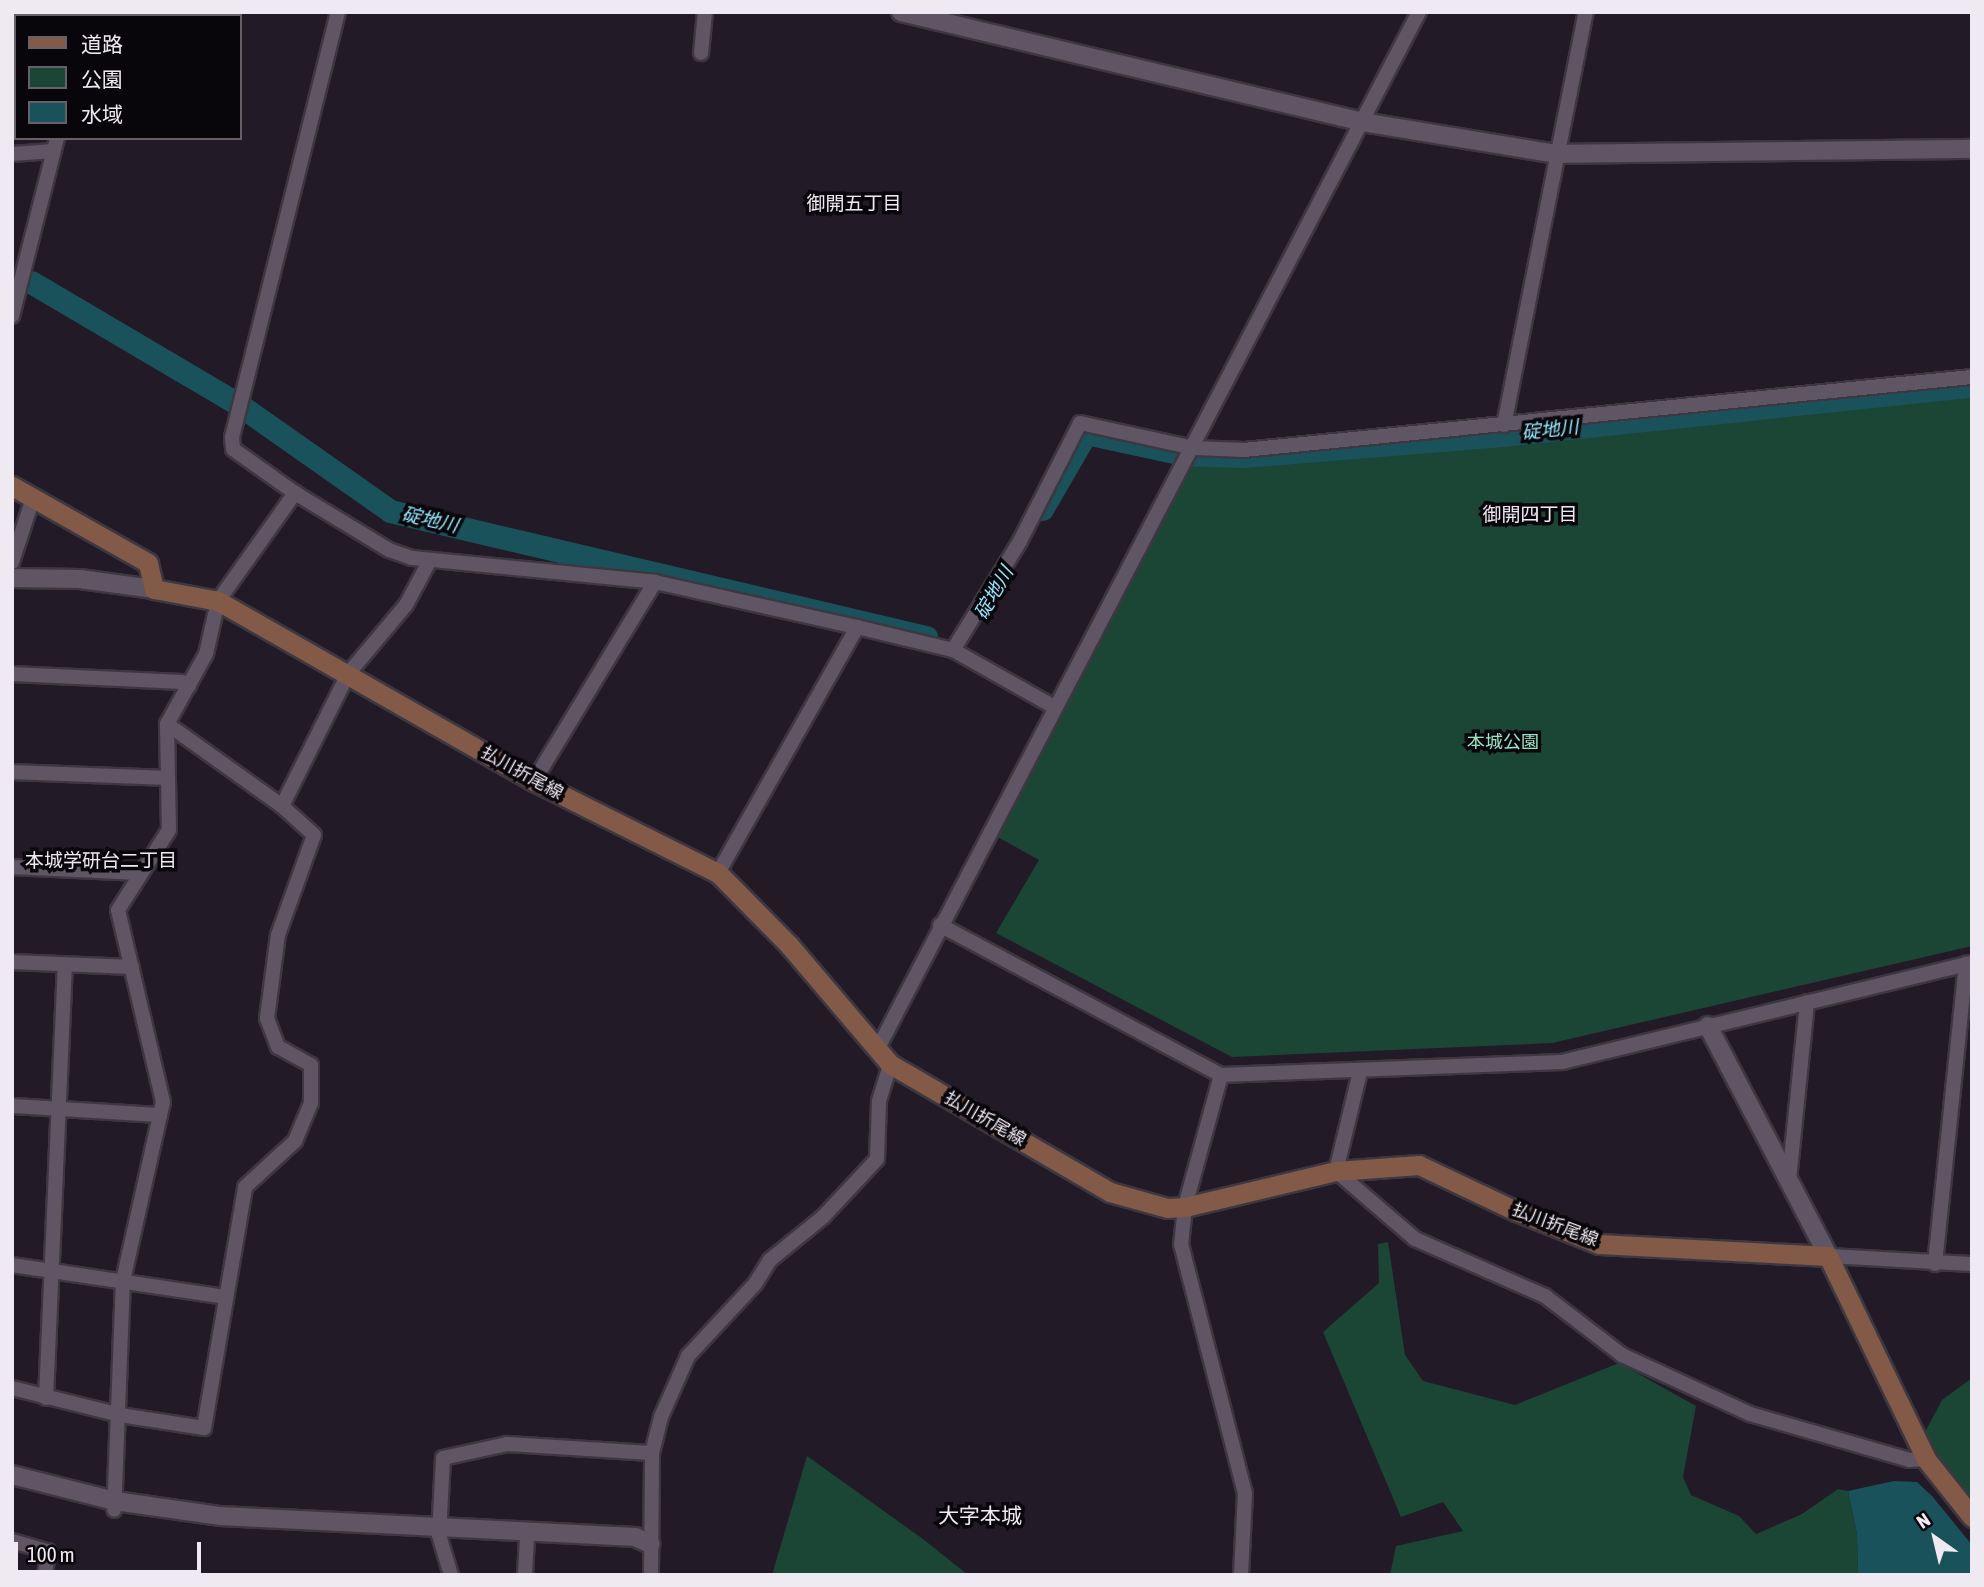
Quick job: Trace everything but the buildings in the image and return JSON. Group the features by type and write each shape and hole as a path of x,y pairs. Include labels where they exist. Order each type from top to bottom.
{"main road":[{"path":"12,486 148,563 154,589"},
{"name":"払川折尾線","path":"154,589 218,601 534,781 718,873 789,945 884,1057 1110,1192 1167,1208 1185,1207 1336,1171 1419,1165 1516,1211 1599,1244 1828,1256"},
{"path":"1828,1256 1926,1459 1972,1517"}],"street":[{"path":"338,12 232,437 233,449 295,493 389,550 429,562 655,582 857,627 953,650 1054,706"},
{"path":"701,53 705,12"},
{"path":"901,12 1363,122 1557,154 1972,149"},
{"path":"651,1575 652,1452 661,1417 688,1356 755,1284 770,1260 823,1217 877,1159 884,1057 940,925 1054,706 1194,448 1419,12"},
{"path":"1504,425 1586,12"},
{"path":"12,154 55,144 15,290 12,316"},
{"path":"953,650 1020,541 1080,423 1194,448 1244,450 1972,377"},
{"path":"114,1505 124,1280 163,1102 118,910 139,873 169,830 167,724 206,654 218,601 295,493"},
{"path":"12,562 33,498"},
{"path":"282,806 348,674 407,606 429,562"},
{"path":"12,578 80,579 154,589"},
{"path":"534,781 655,582"},
{"path":"718,873 857,627"},
{"path":"12,674 182,682 189,686"},
{"path":"12,1388 120,1415 204,1428 245,1187 295,1141 311,1103 311,1065 278,1047 267,1018 278,935 314,835 282,806 167,724"},
{"path":"12,772 169,778"},
{"path":"12,867 139,873"},
{"path":"940,925 1221,1075 1360,1072 1562,1062 1969,964 1935,1264"},
{"path":"12,962 132,967"},
{"path":"46,1398 65,966"},
{"path":"1789,1180 1807,1002"},
{"path":"1708,1026 1828,1256 1972,1264"},
{"path":"1360,1072 1336,1171 1416,1239 1545,1296 1622,1355 1750,1414 1909,1460 1926,1459"},
{"path":"1221,1075 1185,1207 1181,1244 1245,1493 1241,1575"},
{"path":"12,1106 160,1115"},
{"path":"12,1265 225,1297"},
{"path":"452,1575 439,1531 443,1458 507,1444 652,1452"},
{"path":"12,1475 114,1505"},
{"path":"12,1488 218,1525 635,1537 651,1544"},
{"path":"439,1531 527,1540 651,1544"},
{"path":"525,1575 527,1540"},
{"path":"12,1541 48,1551 45,1575"}],"green space":[{"name":"本城公園","path":"1972,386 1972,946 1552,1043 1232,1057 996,933 1039,860 994,835 1192,457 1220,460 1506,437"},
{"path":"1388,1242 1405,1355 1423,1381 1515,1405 1619,1363 1696,1406 1683,1477 1691,1495 1739,1516 1756,1534 1802,1514 1838,1489 1848,1491 1857,1534 1858,1575 1390,1575 1396,1546 1463,1531 1443,1502 1401,1517 1323,1332 1379,1283 1378,1244"},
{"path":"1972,1378 1972,1505 1924,1434 1942,1400"},
{"path":"807,1456 923,1539 968,1575 772,1575"}],"water":[{"path":"1894,1481 1917,1482 1932,1496 1972,1545 1972,1575 1858,1575 1857,1534 1848,1491"}],"waterway":[{"name":"碇地川","path":"31,282 238,404 390,511 926,637"},
{"name":"碇地川","path":"1042,509 1086,433 1182,454 1243,456 1502,435 1972,386"}],"district":[{"name":"御開五丁目","path":"854,204"},
{"name":"御開四丁目","path":"1530,515"},
{"name":"本城学研台二丁目","path":"101,861"},
{"name":"大字本城","path":"980,1515"}]}
